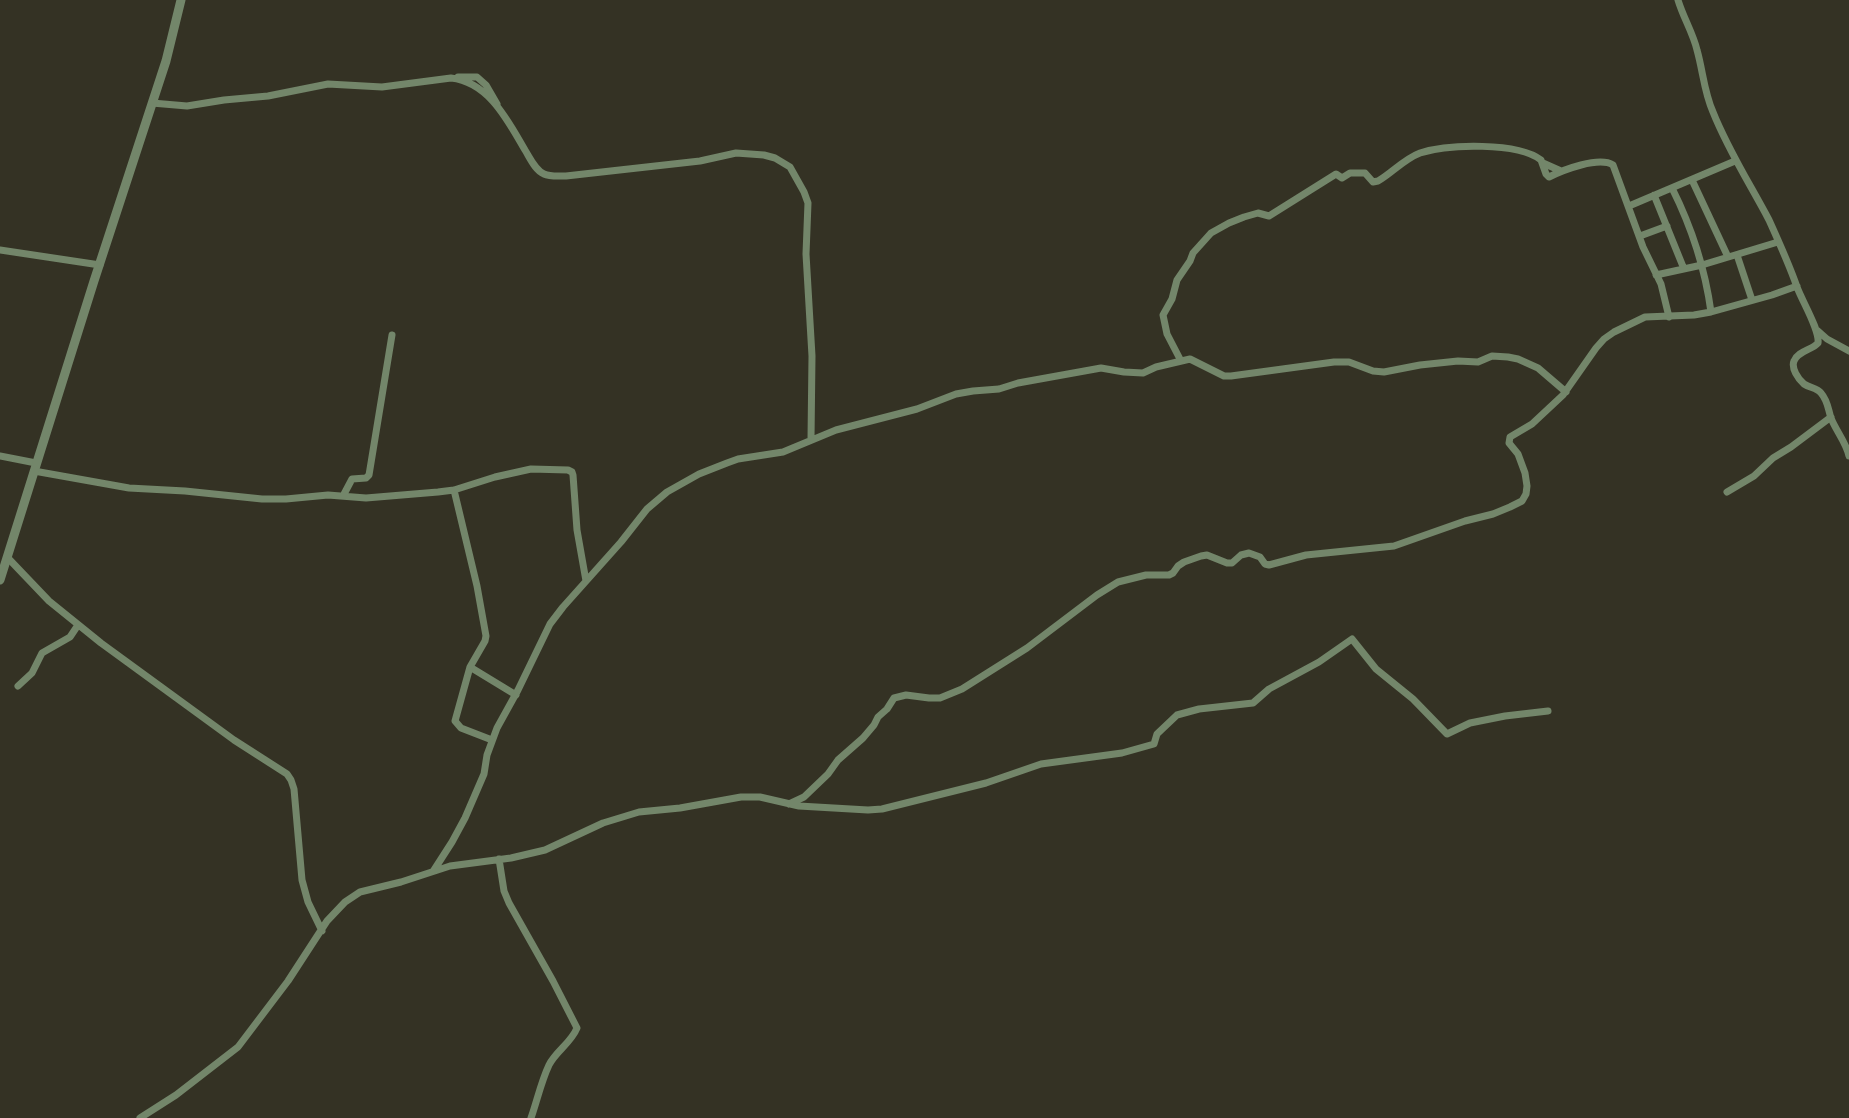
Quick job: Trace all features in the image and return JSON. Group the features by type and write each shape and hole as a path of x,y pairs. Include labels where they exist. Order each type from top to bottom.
{"street":[{"path":"0,580 166,61 181,0"},
{"path":"1678,0 1697,47 1706,91 1713,113 1735,161 1769,220 1796,286 1818,331 1826,339 1849,351"},
{"path":"152,103 187,106 268,96 328,84 382,88 465,76 477,77 486,85 532,162 545,175 566,176 700,162 736,153 764,154 775,158 790,167 808,203 806,254 812,356 812,439"},
{"path":"1181,361 1167,334 1163,315 1172,299 1176,280 1190,261 1193,253 1215,230 1229,223 1258,213 1269,216 1336,174 1342,178 1350,173 1366,173 1370,180 1373,182 1378,181 1412,156 1432,150 1483,146 1516,149 1562,171"},
{"path":"1629,206 1735,161"},
{"path":"1543,163 1547,176 1575,166 1610,163 1615,169 1663,292 1669,316"},
{"path":"1692,180 1728,257"},
{"path":"1672,188 1690,230 1702,265 1711,312"},
{"path":"1654,195 1684,269"},
{"path":"1640,236 1667,226"},
{"path":"1656,275 1702,265 1778,242"},
{"path":"0,250 100,265"},
{"path":"1738,255 1752,300"},
{"path":"789,804 809,793 828,774 838,760 863,738 878,717 888,709 894,698 906,695 940,698 962,688 1028,648 1097,594 1118,582 1146,575 1173,573 1184,562 1207,555 1227,563 1232,563 1241,555 1249,553 1260,557 1269,566 1306,554 1394,546 1465,521 1493,514 1522,501 1526,494 1527,486 1525,473 1518,454 1509,440 1510,437 1532,424 1566,392 1604,339 1614,332 1645,318 1711,312 1796,286"},
{"path":"1818,331 1818,343 1797,356 1793,365 1805,385 1818,390 1823,395 1849,456"},
{"path":"343,496 352,479 366,478 369,475 392,335"},
{"path":"434,870 465,818 484,774 492,740 497,728 516,695 556,614 621,542 647,509 682,483 727,463 794,449 812,439 850,425 917,409 956,394 1000,389 1018,383 1101,368 1143,373 1156,367 1190,359 1224,376 1230,376 1334,362 1349,362 1374,371 1384,372 1420,365 1458,361 1478,362 1492,356 1499,356 1518,359 1538,368 1566,392"},
{"path":"1727,492 1754,476 1773,458 1831,417"},
{"path":"0,456 35,467 129,488 185,491 262,499 328,496 366,498 454,490 495,477 531,469 568,470 572,472 577,530 586,582"},
{"path":"454,490 478,586 486,636 486,641 470,667 455,721 461,728 492,740"},
{"path":"7,557 49,601 78,625 234,740 286,774 291,780 294,789 302,880 308,902 322,931"},
{"path":"18,686 32,673 42,653 70,638 78,625"},
{"path":"140,1118 176,1095 238,1048 288,981 337,909 360,892 401,882 434,870 511,858 545,850 603,823 639,812 760,797 789,804 834,808 882,809 986,783 1047,763 1133,751 1154,744 1157,734 1176,715 1204,708 1254,703 1269,689 1319,662 1352,639 1376,668 1413,699 1446,734 1470,723 1505,716 1548,711"},
{"path":"470,667 516,695"},
{"path":"499,859 504,891 508,903 553,981 577,1028 574,1035 556,1054 549,1065 531,1118"}]}
